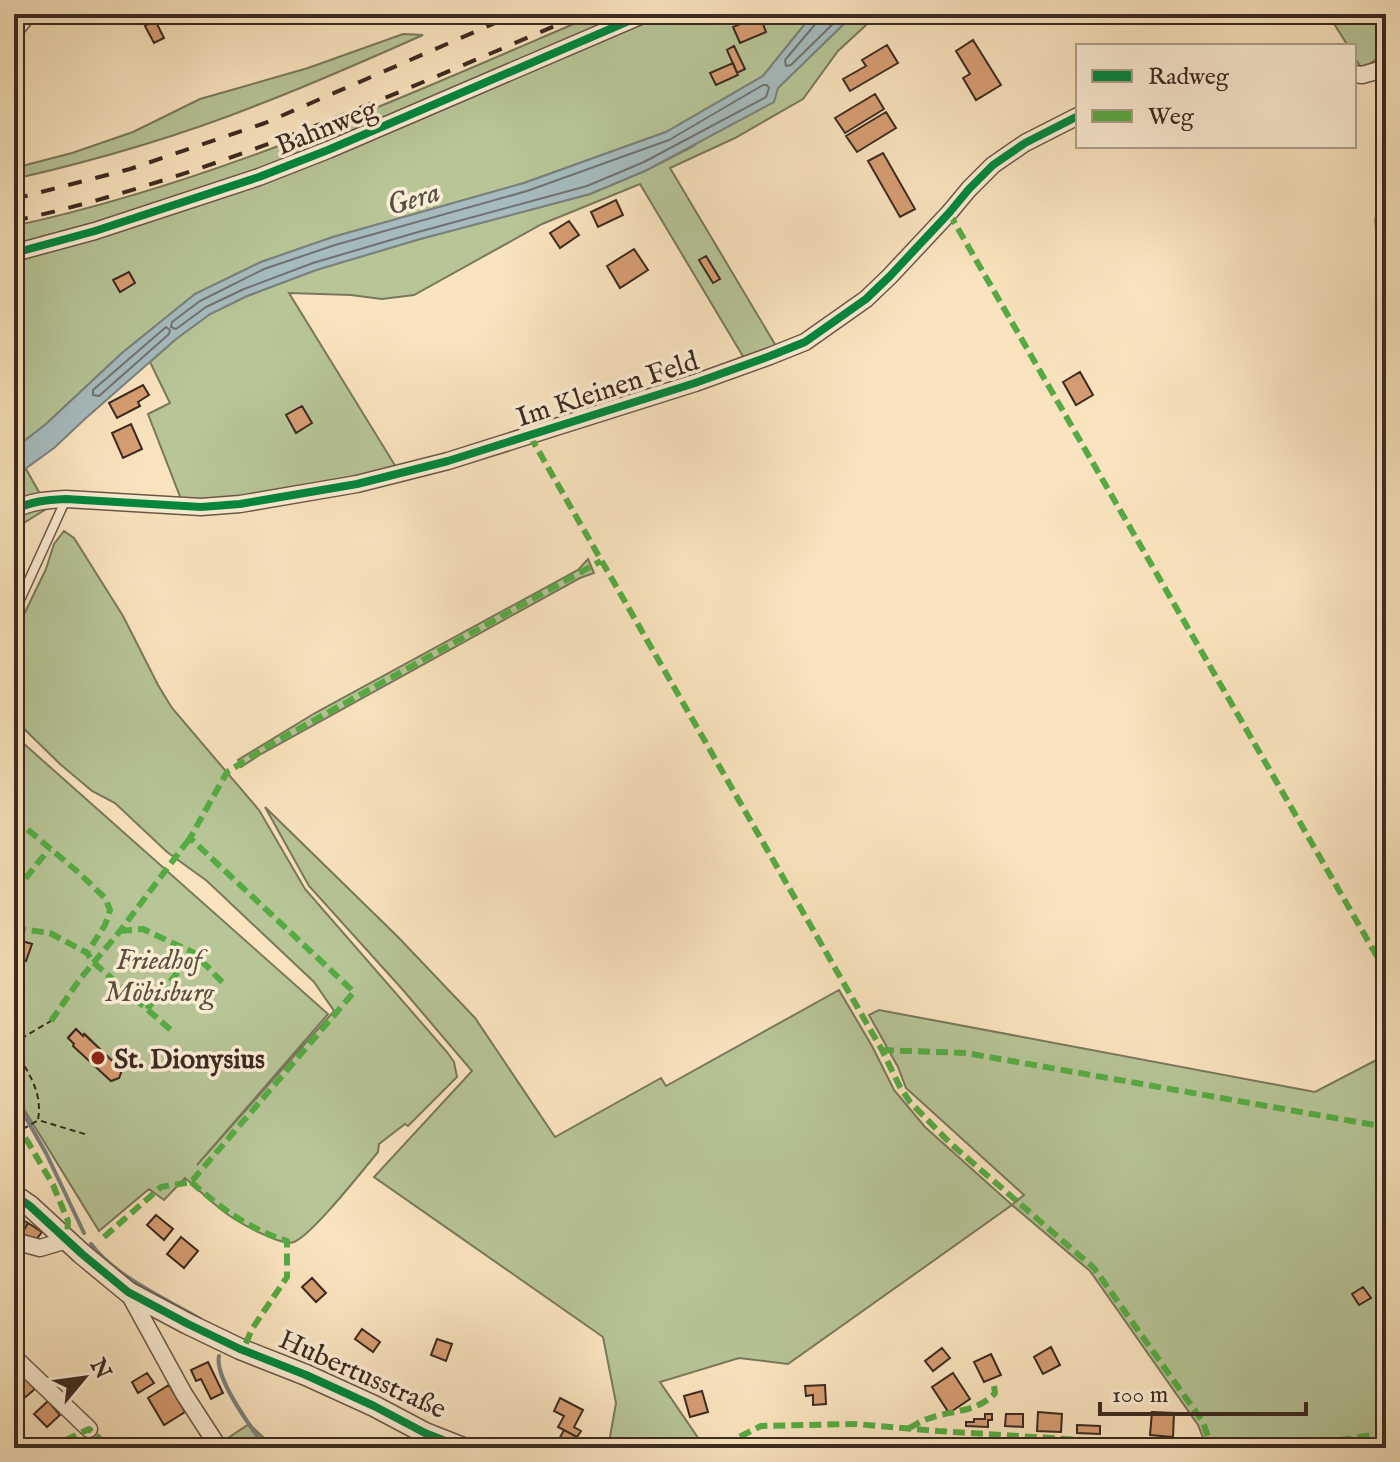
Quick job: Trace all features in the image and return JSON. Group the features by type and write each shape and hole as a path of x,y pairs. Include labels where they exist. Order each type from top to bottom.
{"street":[{"name":"Bahnweg","path":"14,253 95,231 259,177 645,14"},
{"path":"1356,74 1385,68"},
{"name":"Im Kleinen Feld","path":"14,510 27,503 66,499 201,507 240,504 357,484 530,436 770,356 805,342 866,299 993,165 1025,143 1076,117"},
{"path":"1386,208 1386,257"},
{"name":"Hubertusstraße","path":"14,1195 128,1292 240,1349 306,1375 425,1433 463,1448"},
{"path":"14,1241 40,1248 67,1240"},
{"path":"128,1292 184,1394 219,1448"},
{"path":"14,1357 89,1429"}],"lane":[{"path":"14,38 33,14"},
{"path":"14,613 66,499"}],"path":[{"path":"14,1134 38,1120 40,1111 38,1094 14,1047 15,1042 51,1021"},
{"path":"38,1120 88,1135"}],"green space":[{"path":"597,14 813,14 763,76 666,132 524,183 333,237 261,262 195,294 122,353 46,424 14,449 14,226 90,208 238,161 383,105"},
{"path":"854,14 878,14 838,51 803,99 735,138 670,168 776,346 744,358 640,184 542,224 414,295 382,299 289,293 396,467 260,493 181,499 148,414 170,403 150,362 210,314 247,296 316,270 590,194 647,170 692,147 778,88"},
{"path":"1328,14 1386,14 1386,47 1378,58 1361,68 1356,59 1356,44 1347,44"},
{"path":"403,34 423,35 301,88 199,127 14,179 14,168 72,153 133,132 200,99 308,68"},
{"path":"26,469 48,508 14,529 14,477"},
{"name":"Friedhof Möbisburg","path":"64,531 74,538 123,616 172,708 259,810 305,889 454,1062 457,1077 408,1126 405,1124 379,1144 378,1152 337,1201 294,1242 280,1241 240,1222 221,1210 185,1178 164,1200 149,1189 99,1231 14,1093 14,735 328,1014 197,1165 334,1011 314,982 207,881 167,852 115,803 92,791 14,719 14,635 46,569 54,544","holes":["76,1029 83,1036 85,1034 121,1070 119,1078 111,1081 68,1037"]},
{"path":"588,559 594,573 241,767 238,760 315,713 578,570"},
{"path":"265,807 398,937 475,1018 555,1137 661,1078 666,1086 839,990 894,1090 925,1127 1012,1205 788,1364 739,1358 660,1382 705,1448 608,1448 616,1403 603,1337 374,1177 472,1071 309,886"},
{"path":"879,1010 1315,1092 1386,1055 1386,1448 1207,1448 1198,1425 1090,1271 1012,1205 1024,1195 906,1088 869,1015"},
{"path":"249,1424 275,1448 227,1448 222,1442"}],"water":[{"path":"813,14 854,14 778,88 774,102 647,170 590,194 316,270 247,296 210,314 176,339 54,448 14,477 14,449 46,424 122,353 195,294 261,262 333,237 524,183 666,132 763,76"}],"building":[{"path":"760,16 766,32 740,43 733,27"},
{"path":"155,20 164,38 154,43 145,26"},
{"path":"973,40 1001,85 976,100 963,78 970,74 956,51"},
{"path":"887,45 898,63 850,91 843,79 866,66 862,60"},
{"path":"734,46 745,69 737,73 727,50"},
{"path":"733,63 738,75 716,85 710,73"},
{"path":"875,94 884,109 845,133 835,118"},
{"path":"886,112 896,128 857,152 846,136"},
{"path":"883,153 915,209 900,217 868,161"},
{"path":"616,200 623,215 598,227 591,212"},
{"path":"569,221 579,235 560,248 550,233"},
{"path":"634,249 648,270 620,288 607,266"},
{"path":"706,256 720,279 713,283 699,260"},
{"path":"129,272 135,283 120,292 113,280"},
{"path":"1080,372 1093,395 1076,405 1063,382"},
{"path":"143,385 149,395 138,402 140,406 117,418 109,403"},
{"path":"302,406 312,423 296,433 286,415"},
{"path":"131,424 142,449 123,458 112,433"},
{"path":"22,941 32,944 26,961 17,958"},
{"name":"St. Dionysius","path":"76,1029 122,1070 119,1078 111,1081 73,1046 68,1038"},
{"path":"14,1215 28,1223 20,1237 14,1235"},
{"path":"156,1215 173,1229 164,1240 147,1225"},
{"path":"28,1223 42,1232 35,1241 20,1237"},
{"path":"181,1237 198,1251 184,1268 167,1254"},
{"path":"312,1278 326,1293 316,1302 302,1287"},
{"path":"1363,1287 1371,1298 1359,1305 1352,1294"},
{"path":"362,1329 380,1342 373,1352 355,1339"},
{"path":"437,1339 452,1344 446,1361 431,1355"},
{"path":"1051,1347 1060,1365 1043,1374 1034,1357"},
{"path":"942,1348 950,1358 933,1371 925,1361"},
{"path":"991,1354 1001,1375 984,1382 974,1362"},
{"path":"208,1362 223,1393 211,1399 201,1379 196,1381 191,1370"},
{"path":"17,1370 35,1389 22,1400 14,1392 14,1373"},
{"path":"147,1373 154,1383 138,1393 132,1382"},
{"path":"953,1373 970,1399 949,1413 932,1387"},
{"path":"169,1385 185,1412 164,1425 148,1398"},
{"path":"825,1385 826,1404 813,1405 813,1395 806,1396 805,1386"},
{"path":"702,1391 708,1412 690,1417 684,1396"},
{"path":"560,1398 583,1410 574,1427 581,1431 577,1437 558,1427 564,1416 554,1411"},
{"path":"48,1401 60,1415 47,1427 34,1414"},
{"path":"1038,1412 1062,1414 1061,1432 1037,1431"},
{"path":"1152,1412 1174,1413 1173,1437 1150,1435"},
{"path":"985,1414 992,1414 988,1427 966,1426 966,1422 974,1422 974,1419 985,1419"},
{"path":"1006,1414 1023,1414 1023,1427 1005,1426"},
{"path":"1077,1425 1100,1426 1100,1434 1077,1433"},
{"path":"564,1430 577,1437 572,1448 558,1441"}],"waterway":[{"path":"14,1097 46,1153 84,1233"},
{"path":"91,1244 126,1276 200,1319"},
{"path":"219,1356 222,1377 228,1390 266,1448"}],"railway":[{"path":"14,199 130,169 265,123 516,14"},
{"path":"14,221 88,203 232,157 373,103 583,14"}],"marked path":[{"path":"949,213 1386,972"},
{"path":"530,436 910,1102 951,1144 1094,1268 1203,1422 1208,1437 1207,1448"},
{"path":"104,1237 161,1187 191,1182 354,992 190,838 227,772 275,742 601,561"},
{"path":"14,818 105,898 110,910 105,925 87,953"},
{"path":"51,1021 190,838"},
{"path":"14,912 21,884 49,849"},
{"path":"14,928 50,933 87,953 93,962 172,1031"},
{"path":"120,931 143,929 194,953 226,986"},
{"path":"147,1009 194,953"},
{"path":"882,1050 966,1053 1386,1127"},
{"path":"14,1124 53,1185 68,1221 67,1240"},
{"path":"191,1182 236,1217 287,1241 287,1277 252,1329 243,1350"},
{"path":"909,1428 927,1419 980,1404 995,1393 994,1386"},
{"path":"726,1448 737,1438 761,1426 856,1424 1177,1448"},
{"path":"49,1448 89,1429 110,1448"},
{"path":"1250,1448 1319,1443 1386,1433"}],"cycle path":[{"path":"14,253 95,231 259,177 645,14"},
{"path":"14,510 33,503 66,499 201,507 240,504 357,484 448,461 695,383 770,356 805,342 866,299 993,165 1025,143 1076,117"},
{"path":"14,1195 128,1292 240,1349 306,1375 425,1433 463,1448"}],"place":[{"name":"St. Dionysius","path":"98,1058"}],"water label":[{"name":"Gera","path":"413,198"}]}
